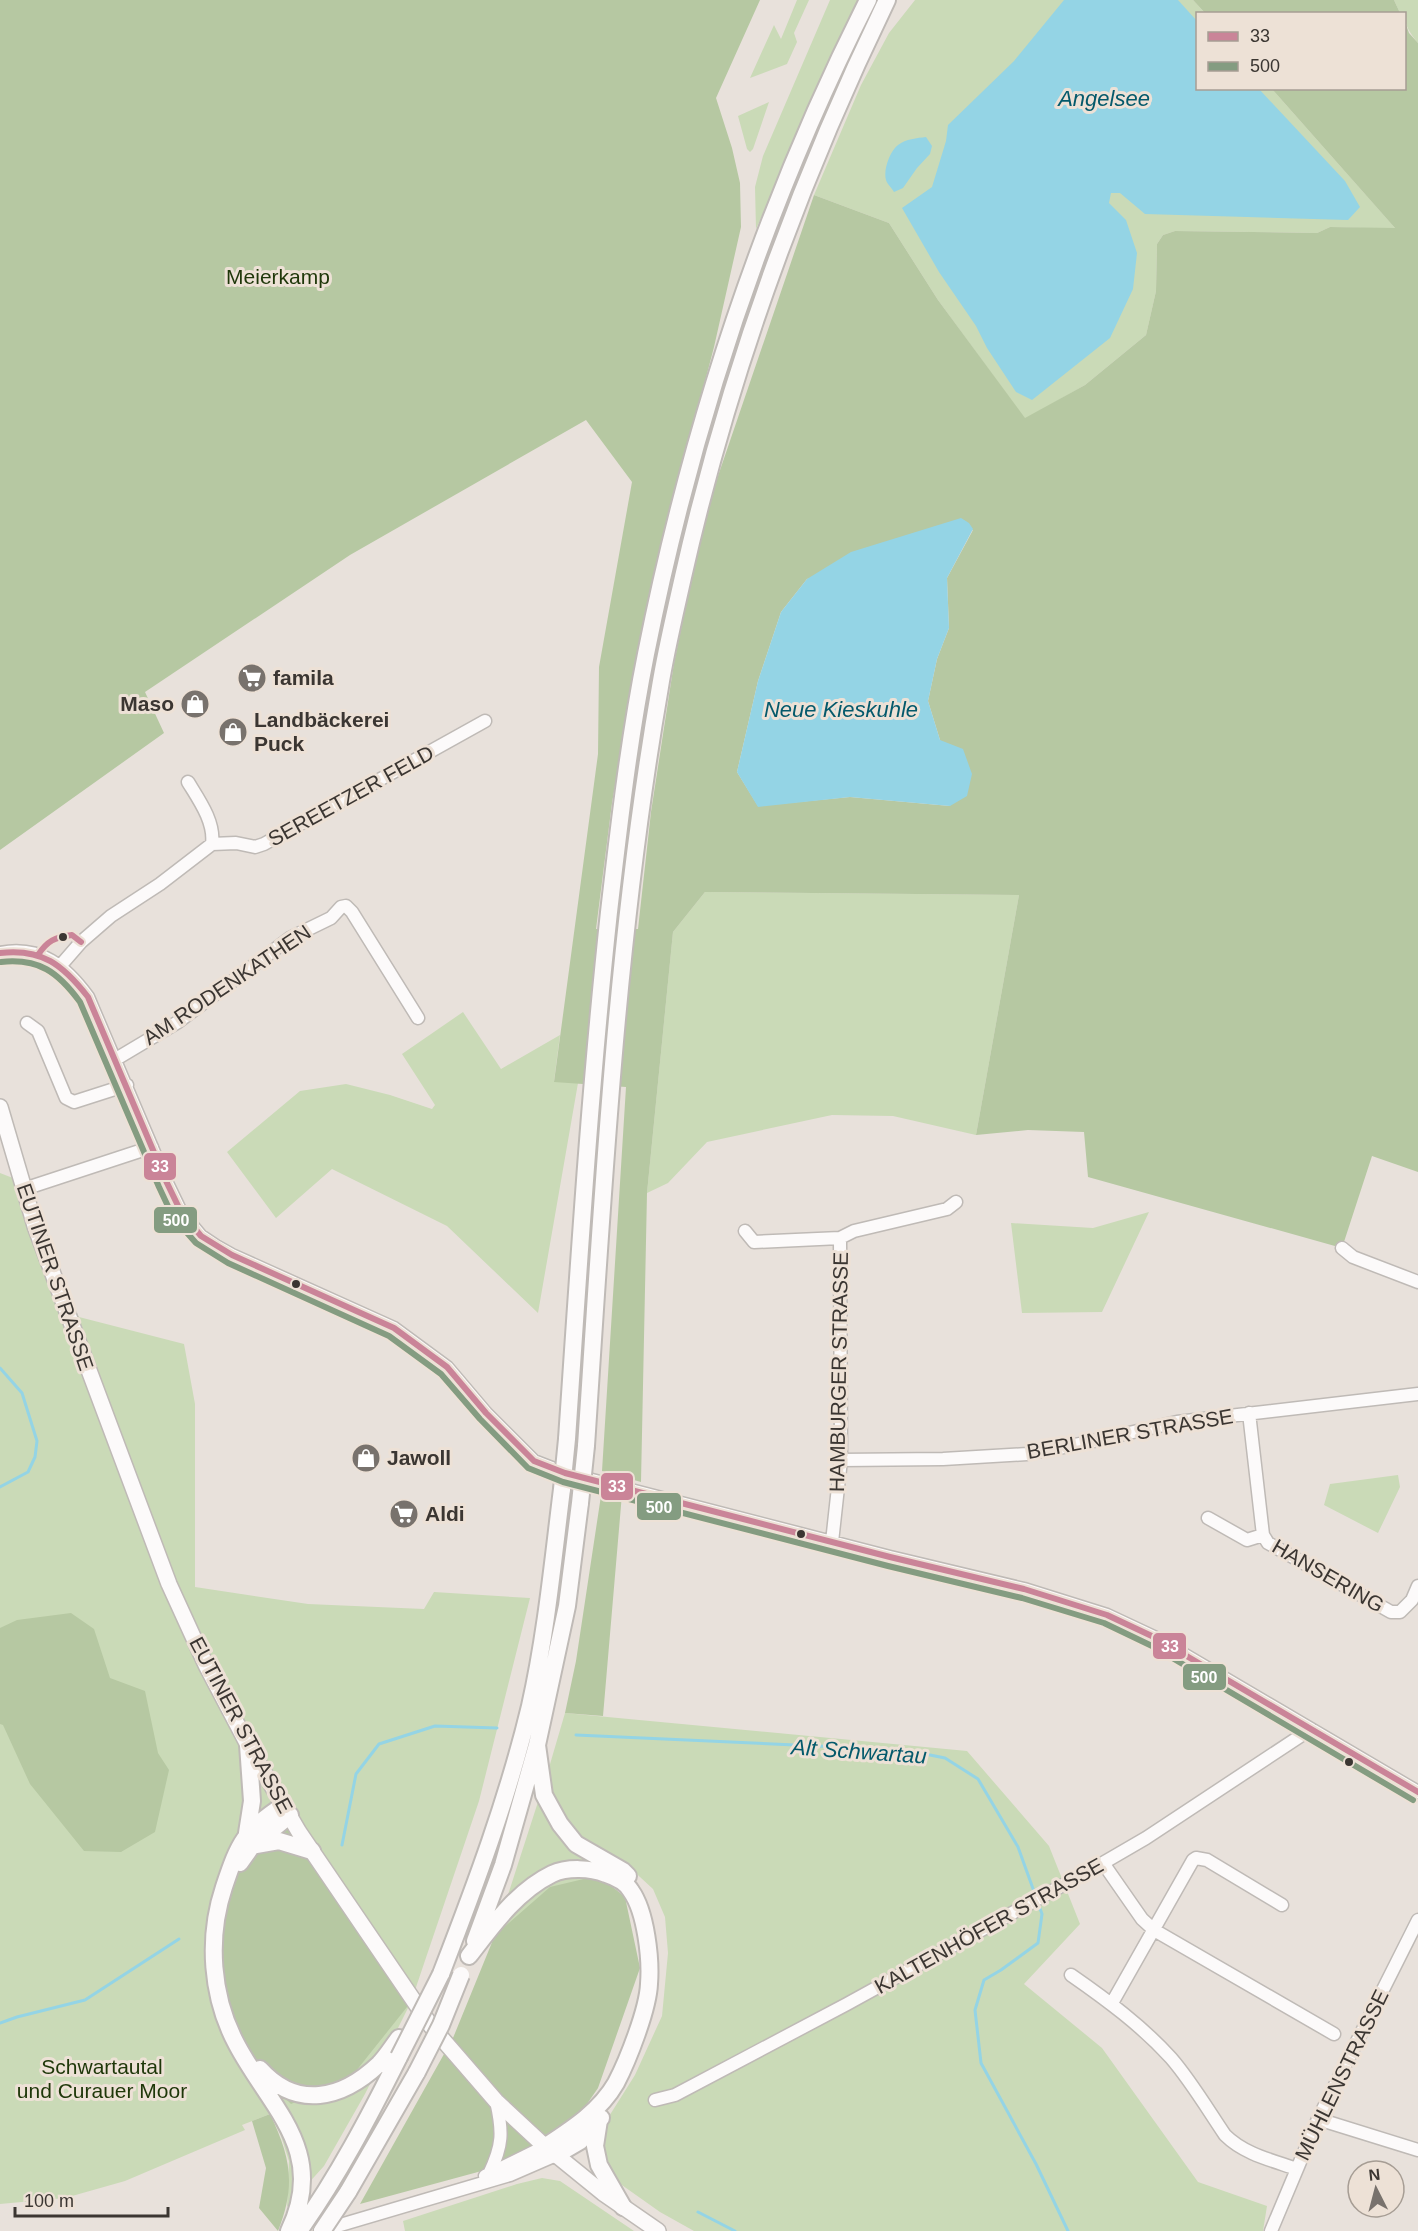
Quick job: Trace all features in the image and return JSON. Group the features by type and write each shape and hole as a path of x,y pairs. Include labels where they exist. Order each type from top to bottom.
{"highway":[{"path":"287,1810 258,1822 235,1870 221,1927 220,1956 224,1993 235,2029 261,2070 274,2082 295,2094 312,2097 330,2095 359,2080 380,2063 399,2038 456,1936 486,1859 530,1705 548,1603 562,1489 599,1004 621,807 645,657 676,517 722,356 780,199 834,66 868,0"},
{"path":"321,2231 348,2192 417,2072 441,2025 503,1865 537,1745 567,1606 580,1503 617,1009 640,811 664,662 698,511 717,437 740,365 793,216 848,80 887,0"},
{"path":"248,1745 252,1801 249,1840 234,1858 219,1903 214,1952 217,1990 226,2021 237,2046 282,2115 297,2145 301,2165 300,2194 289,2231"},
{"path":"537,1745 544,1795 560,1824 576,1844 623,1871 637,1886 648,1905 656,1937 657,1984 651,2019 637,2055 599,2121 579,2141 551,2151"},
{"path":"249,1840 279,1841 312,1851"},
{"path":"469,1956 498,1918 523,1893 553,1873 576,1869 599,1871 617,1878 631,1890 639,1907 646,1938 649,1984 643,2017 615,2084 585,2121 551,2151"},
{"path":"299,2231 363,2130 399,2057 436,1973"},
{"path":"599,2121 595,2146 599,2165 622,2207"}],"main road":[{"name":"EUTINER STRASSE","path":"0,1107 24,1189 97,1395 169,1584 206,1665 248,1745 312,1851 431,2026 496,2101 551,2151 622,2207 658,2231"}],"street":[{"name":"SEREETZER FELD","path":"212,844 236,843 255,847 264,844 485,721"},
{"path":"61,965 81,942 111,916 160,884 212,844 213,833 201,802 189,782"},
{"name":"AM RODENKATHEN","path":"116,1059 178,1022 290,938 331,918 341,907 346,906 352,912 418,1018"},
{"path":"0,953 25,952 61,965 88,997 181,1212 201,1236 232,1255 385,1324 418,1344 447,1367 486,1413 534,1461 565,1473 1024,1589 1107,1615 1156,1638 1418,1791"},
{"path":"27,1023 38,1031 66,1098 74,1102 127,1085"},
{"path":"24,1189 152,1146"},
{"path":"745,1231 754,1242 840,1238 854,1231 947,1209 956,1202"},
{"name":"HAMBURGER STRASSE","path":"832,1542 841,1460 840,1238"},
{"path":"1342,1248 1353,1257 1418,1282"},
{"name":"BERLINER STRASSE","path":"841,1460 943,1459 1027,1454 1177,1422 1418,1394"},
{"name":"HANSERING","path":"1249,1413 1263,1535 1268,1543 1391,1612 1400,1612 1406,1607 1418,1587"},
{"name":"HANSERING","path":"1208,1518 1247,1540 1263,1535"},
{"name":"KALTENHÖFER STRASSE","path":"655,2100 685,2090 1103,1863 1146,1838 1311,1729"},
{"path":"1112,2003 1196,1858 1207,1860 1282,1905"},
{"path":"1103,1863 1142,1919 1154,1930 1334,2034"},
{"name":"MÜHLENSTRASSE","path":"1270,2231 1318,2120 1418,1920"},
{"path":"1071,1975 1112,2003 1154,2039 1173,2061 1225,2134 1235,2144 1249,2152 1297,2169"},
{"path":"489,2174 498,2155 501,2141 501,2125 496,2101"},
{"path":"1318,2120 1418,2150"},
{"path":"463,2189 489,2174 551,2151"},
{"path":"321,2231 510,2175 551,2151"}],"green space":[{"name":"Meierkamp","path":"0,0 760,0 716,98 732,148 740,183 741,227 714,347 675,496 640,645 612,803 596,929 638,929 651,812 674,663 704,517 814,195 889,223 938,300 1025,418 1085,385 1146,335 1156,291 1157,244 1163,235 1175,231 1317,233 1330,227 1395,228 1273,90 1406,90 1406,25 1409,33 1418,43 1418,1172 1372,1156 1342,1248 1088,1177 1084,1132 1028,1130 976,1135 1019,895 705,892 673,932 647,1193 641,1482 602,1471 626,1087 554,1082 598,754 599,667 632,482 586,420 350,555 145,692 164,733 0,850","holes":["973,530 947,578 949,628 937,659 928,701 940,740 950,806 850,797 758,806 737,772 758,681 781,612 807,579"]},
{"path":"797,0 809,0 794,33 797,42 787,64 750,78 774,25 781,39"},
{"path":"830,0 859,0 756,229 755,187 763,156"},
{"name":"Angelsee","path":"915,0 1193,0 1204,12 1196,12 1196,90 1273,90 1396,229 1330,227 1317,233 1175,231 1163,235 1157,244 1156,291 1146,335 1085,385 1025,419 938,300 889,223 814,195 861,85 889,33"},
{"path":"1193,0 1394,0 1400,12 1204,12"},
{"path":"1394,0 1418,0 1418,43 1406,24 1406,12 1400,12"},
{"path":"769,102 750,152 747,149 738,116"},
{"path":"705,892 1019,895 976,1135 893,1116 832,1115 707,1142 668,1183 647,1193 673,932"},
{"path":"463,1012 501,1069 560,1035 554,1081 578,1083 538,1313 447,1226 332,1169 276,1218 227,1152 300,1091 346,1084 432,1109 435,1105 402,1054"},
{"name":"Schwartautal und Curauer Moor","path":"0,1173 23,1182 79,1317 184,1344 195,1404 195,1587 308,1604 424,1609 434,1592 530,1598 479,1801 411,2002 365,2094 324,2166 287,2207 289,2161 281,2136 270,2114 242,2125 245,2130 125,2181 65,2198 0,2204"},
{"path":"1149,1212 1102,1312 1022,1313 1011,1223 1093,1228"},
{"path":"1398,1475 1400,1487 1378,1533 1324,1505 1330,1484"},
{"path":"602,1489 622,1494 603,1716 565,1713 576,1661"},
{"path":"71,1613 94,1629 110,1678 145,1691 158,1753 169,1770 155,1832 121,1852 84,1851 30,1784 3,1725 0,1724 0,1628 17,1620"},
{"path":"565,1713 967,1751 1049,1846 1080,1924 1024,1984 1102,2048 1198,2182 1267,2206 1263,2231 694,2231 660,2212 619,2183 604,2167 601,2129 635,2075 662,2016 668,1953 665,1917 653,1889 627,1865 591,1843 592,1877 495,1935"},
{"path":"284,1821 411,2002 352,2076 291,2104 255,2068 233,2036 213,1958 223,1878"},
{"path":"592,1877 609,1884 625,1897 640,1968 598,2088 576,2120 500,2166 360,2204 453,2038 495,1935 550,1887"},
{"path":"270,2114 283,2144 289,2172 287,2200 278,2231 259,2208 266,2168 252,2121"},
{"path":"542,2178 560,2181 634,2231 405,2231 403,2221"}],"water":[{"name":"Angelsee","path":"1064,0 1178,0 1196,20 1196,90 1260,90 1345,181 1360,207 1348,220 1145,214 1120,193 1111,193 1109,203 1126,220 1137,253 1133,289 1110,338 1032,400 1016,392 987,348 976,326 939,272 902,208 932,187 946,141 948,125 1014,61"},
{"path":"926,137 932,146 930,154 903,188 894,192 885,176 886,166 892,152 904,141"},
{"name":"Neue Kieskuhle","path":"961,518 973,529 947,578 949,628 937,659 928,701 940,740 963,749 972,774 967,796 950,806 850,797 758,807 737,772 758,681 781,612 807,579 851,552"}],"waterway":[{"name":"Alt Schwartau","path":"0,1368 22,1393 37,1441 35,1457 28,1472 0,1487"},
{"name":"Alt Schwartau","path":"342,1845 356,1774 379,1744 435,1726 497,1728"},
{"name":"Alt Schwartau","path":"576,1735 905,1750 945,1758 978,1779 1018,1847 1036,1897"},
{"name":"Alt Schwartau","path":"1038,1903 1042,1914 1038,1943 984,1980 975,2010 981,2063 1036,2164 1068,2231"},
{"name":"Alt Schwartau","path":"0,2023 85,2000 179,1939"},
{"path":"698,2212 735,2231"}],"transit line":[{"name":"33","path":"38,955 48,943 61,937 72,935 81,942"},
{"name":"33","path":"0,953 15,952 40,956 70,976 88,997 167,1183 181,1212 201,1236 232,1255 394,1328 447,1367 486,1413 534,1461 565,1473 890,1557 1024,1589 1107,1615 1156,1638 1418,1792"},
{"name":"500","path":"1,962 26,962 47,969 64,983 80,1002 173,1217 196,1243 228,1263 389,1336 441,1374 480,1419 528,1468 563,1482 888,1566 1022,1598 1104,1623 1152,1646 1413,1800"}],"place":[{"name":"famila","path":"252,678"},
{"name":"Maso","path":"195,704"},
{"name":"Landbäckerei Puck","path":"233,732"},
{"name":"Jawoll","path":"366,1458"},
{"name":"Aldi","path":"404,1514"}]}
